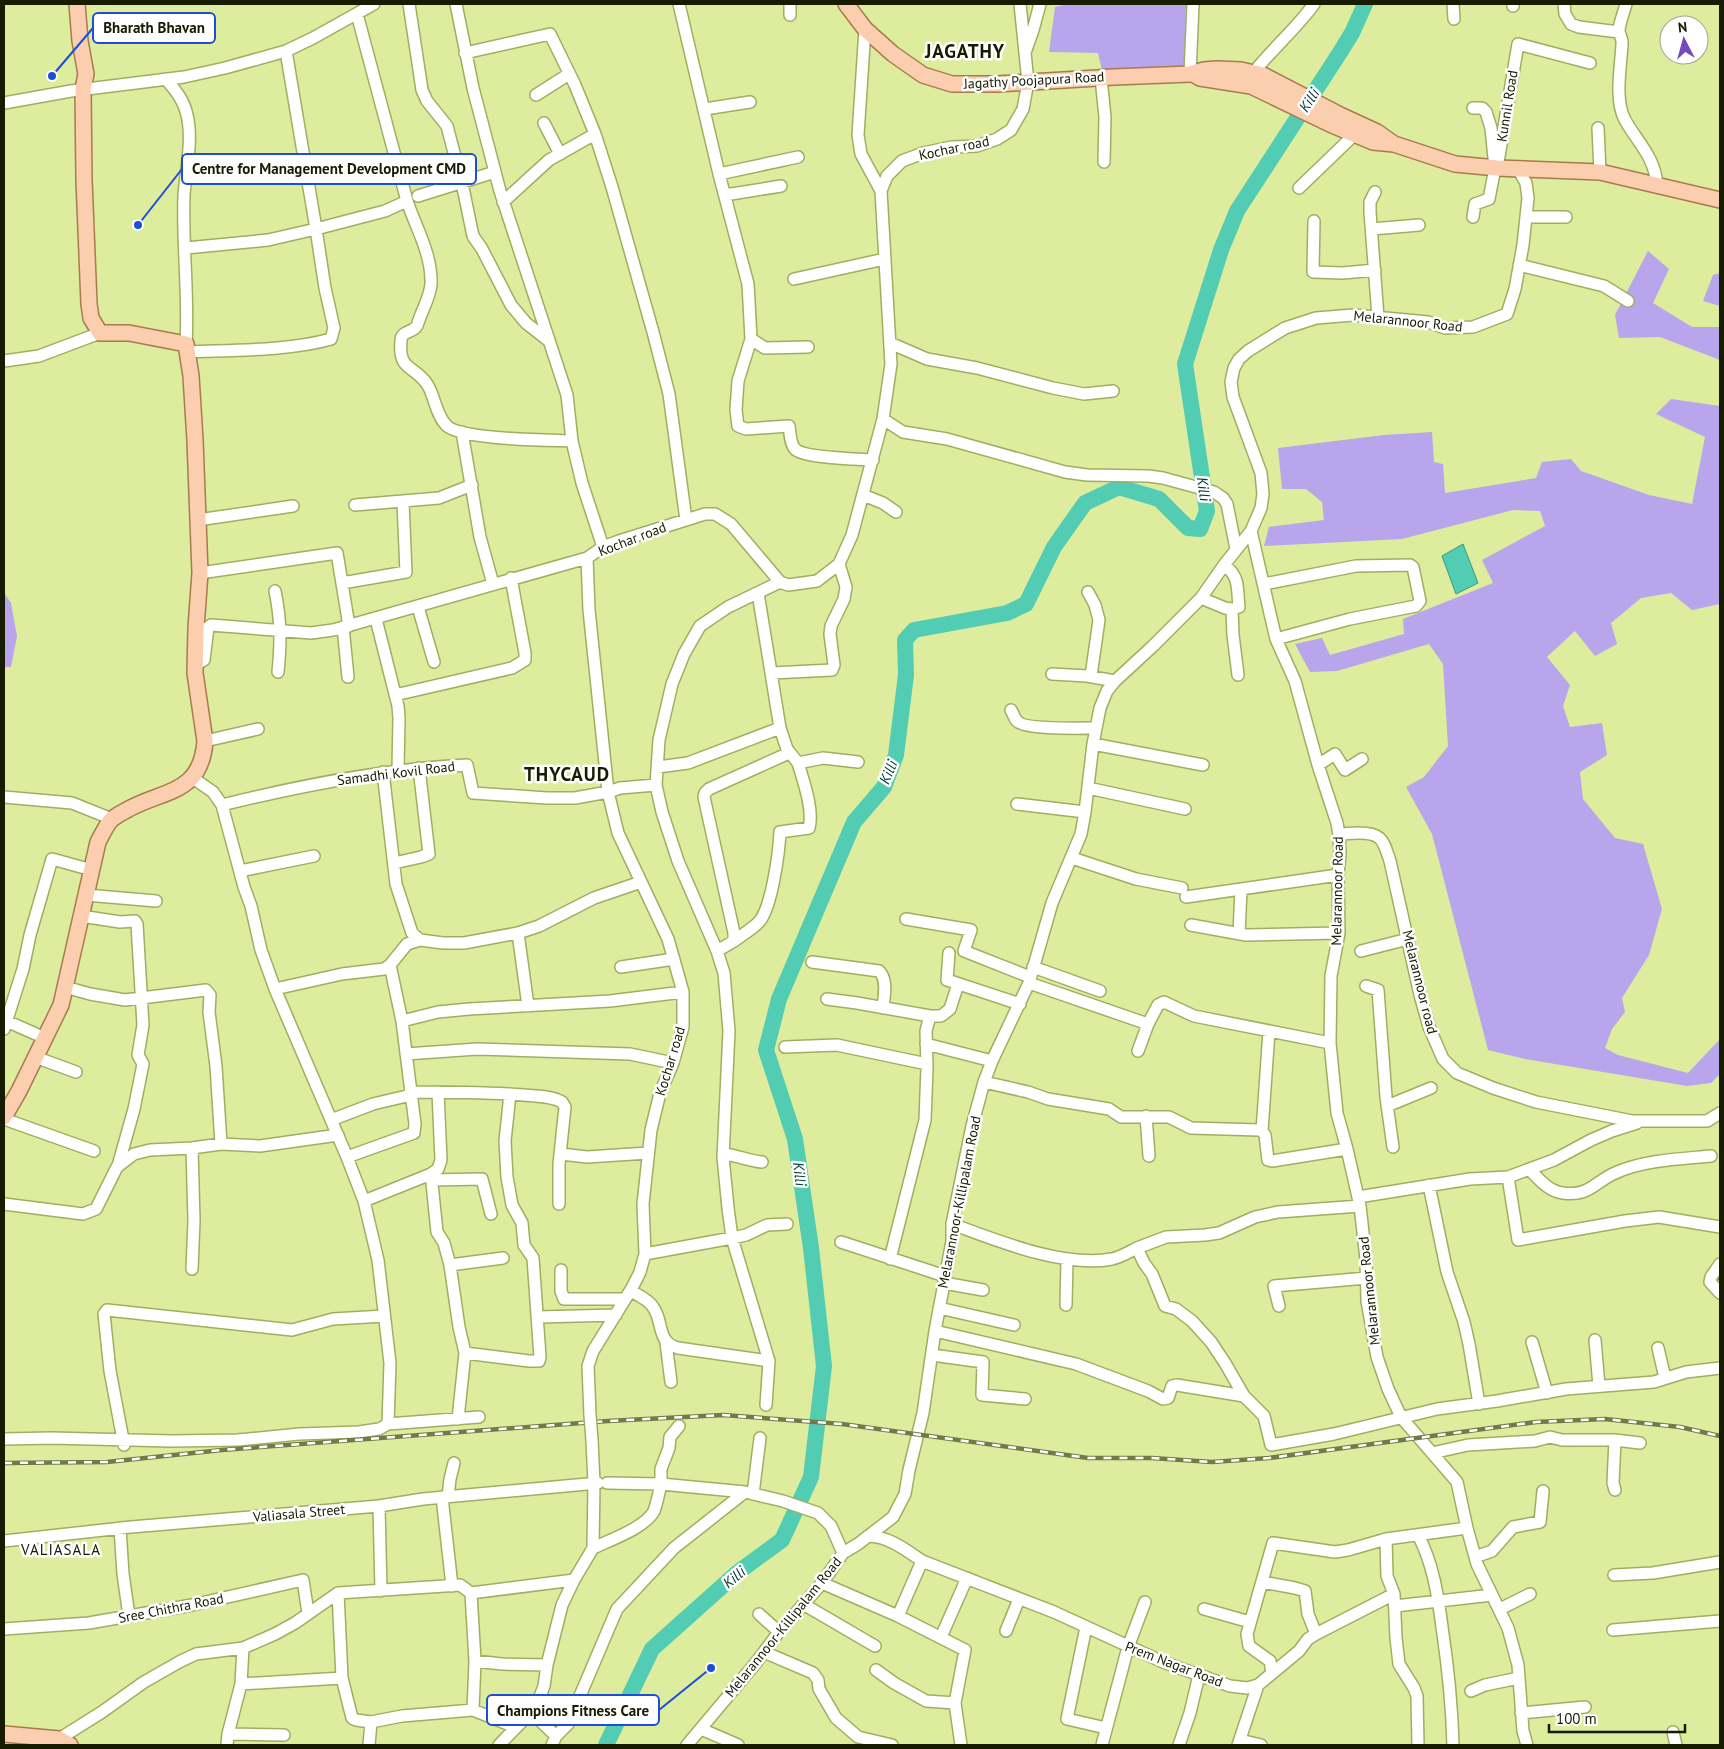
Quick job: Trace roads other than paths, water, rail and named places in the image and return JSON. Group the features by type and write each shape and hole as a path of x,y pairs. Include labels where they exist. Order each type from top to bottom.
{"main road":[{"path":"68,4 77,74 83,89"},
{"path":"4,1118 61,1005 98,842 112,819 136,804 179,789 193,778 202,758 205,741 195,665 200,573 191,376 186,348 129,333 100,333 91,318 84,180 83,89 86,74 80,40 77,4"},
{"name":"Jagathy Poojapura Road","path":"846,4 865,28 893,54 923,75 952,84 997,84 1191,74 1200,78 1256,77 1336,120"},
{"path":"1336,120 1355,134 1373,142 1394,144 1455,164 1496,168 1600,172 1720,200"},
{"path":"1336,120 1377,132 1394,144"},
{"path":"4,1734 64,1742"}],"street":[{"path":"4,103 83,89 166,79 225,68 286,51 374,4"},
{"path":"409,4 422,90 427,100 447,126 473,236 482,249 511,305 526,323 549,341"},
{"path":"456,4 473,88 503,202 568,395 572,442 582,483 603,548"},
{"path":"679,4 748,284 751,339 738,381 736,410 738,426 746,429 789,426 792,445 795,450 802,453 873,460"},
{"name":"Kochar road","path":"881,192 887,176 902,161 923,153 952,147 977,146 997,139 1011,130 1023,109 1028,82 1020,4"},
{"path":"1025,54 1040,4"},
{"path":"1191,74 1193,4"},
{"path":"1256,77 1269,53 1287,37 1314,4"},
{"path":"1453,4 1454,19"},
{"path":"1564,4 1565,14 1571,24 1579,27 1619,32"},
{"path":"1626,4 1619,32 1623,41 1620,70 1621,109 1624,119 1651,160 1656,171 1657,184"},
{"path":"357,14 428,253 431,285 428,299 416,327 404,334 400,339 403,361 406,366 428,385 442,420 454,430 498,437 572,442"},
{"path":"766,1405 769,1361 732,1238 728,1208 723,1154 729,1031 724,973 717,951 678,861 662,812 656,785 659,740 672,684 684,654 700,626 728,607 780,582 788,585 817,581 839,564 852,535 883,419 891,364 881,192 862,154 858,135 865,28"},
{"path":"465,53 550,34 569,74 595,134 612,187 669,394 686,520"},
{"name":"Kunnil Road","path":"1496,168 1518,44 1590,63"},
{"path":"166,79 184,102 188,117 184,195 187,289 186,348 265,348 321,342 331,339 334,328 325,288 286,51"},
{"path":"536,95 569,74"},
{"path":"1101,78 1105,117 1104,162"},
{"path":"705,109 750,102"},
{"path":"1472,217 1475,204 1489,199 1496,168 1491,128 1486,112 1482,108 1473,108"},
{"path":"544,123 560,154"},
{"path":"1598,128 1600,172"},
{"path":"503,202 549,160 595,134"},
{"path":"1299,188 1355,134"},
{"path":"720,174 798,157"},
{"name":"Melarannoor Road","path":"1518,169 1526,183 1528,198 1515,289 1507,314 1473,327 1446,328 1428,322 1353,315 1316,318 1284,328 1248,351 1239,359 1234,368 1231,382 1233,397 1255,455 1262,480 1261,508 1251,531 1276,639 1295,681 1318,765 1336,817 1339,835 1339,933 1331,976 1330,1043 1337,1113 1359,1201 1367,1278 1367,1301 1377,1357 1388,1389 1401,1417 1457,1482 1475,1557 1508,1628 1518,1665 1523,1731 1527,1745"},
{"path":"186,248 268,240 316,229 384,211 413,198 495,172"},
{"path":"725,195 781,186"},
{"path":"1375,192 1370,202 1378,317"},
{"path":"1526,218 1566,218"},
{"path":"1314,221 1313,272 1375,270"},
{"path":"1372,229 1419,225"},
{"path":"794,279 885,259"},
{"path":"1519,265 1604,286 1628,301"},
{"path":"4,361 39,356 100,333"},
{"path":"751,339 765,348 808,348"},
{"path":"890,343 926,359 977,368 1053,388 1084,394 1113,391"},
{"path":"883,419 903,432 947,439 1065,472 1087,475 1148,476 1214,492 1223,498 1227,504 1236,549"},
{"path":"462,432 480,537 493,584"},
{"path":"355,506 438,498 472,485"},
{"path":"863,495 883,503 896,512"},
{"path":"342,583 406,572 403,502"},
{"path":"198,520 293,506"},
{"name":"Kochar road","path":"594,1548 600,1483 592,1440 588,1366 593,1351 640,1272 645,1254 643,1204 651,1130 660,1094 673,1064 683,1027 684,992 668,939 618,833 608,792 593,648 587,558 603,548 705,514 715,514 731,524 780,582"},
{"name":"Melarannoor-Killipalam Road","path":"687,1745 764,1652 778,1632 822,1582 843,1552 893,1517 905,1494 923,1413 935,1331 952,1241 952,1224 972,1126 984,1082 1031,976 1052,903 1081,834 1086,812 1092,744 1100,708 1107,691 1115,681 1202,598 1224,565 1251,531"},
{"path":"200,573 337,553 346,626 348,677"},
{"path":"195,665 204,659 208,627 210,625 311,633 418,607 511,578 587,558"},
{"path":"772,673 832,670 834,665 830,634 831,626 844,599 846,586 839,564"},
{"path":"1202,598 1225,608 1239,607 1236,577 1233,571 1224,565"},
{"path":"1264,584 1356,566 1410,565 1413,567 1420,601 1416,606 1350,619 1276,639"},
{"path":"395,695 512,668 525,660 511,578"},
{"path":"275,591 281,630 278,672"},
{"path":"1088,592 1100,620 1090,676"},
{"path":"717,951 758,923 764,914 780,848 780,832 809,828 810,822 810,812 798,763 789,753 780,728 758,593"},
{"path":"418,607 434,662"},
{"path":"1232,609 1238,676"},
{"path":"376,618 399,718 398,770"},
{"path":"1052,674 1090,676 1115,681"},
{"path":"1011,710 1017,722 1022,724 1043,727 1096,728"},
{"path":"658,767 688,763 780,728"},
{"path":"205,741 258,730"},
{"path":"1092,744 1203,765"},
{"path":"734,941 731,917 704,797 705,793 709,789 789,753"},
{"path":"1318,765 1334,754 1345,770 1362,759"},
{"path":"798,763 823,758 858,762"},
{"name":"Samadhi Kovil Road","path":"222,805 302,786 383,772 468,765 473,793 565,798 608,792"},
{"path":"394,863 428,854 419,768"},
{"path":"383,772 396,884 408,924 412,933 420,940"},
{"path":"193,778 213,792 222,805 251,906 261,950 275,989 338,1135 364,1201 378,1260 390,1364 388,1424"},
{"path":"608,792 620,788 656,785"},
{"path":"1088,788 1185,809"},
{"path":"4,797 72,803 112,819"},
{"path":"1017,804 1086,812"},
{"name":"Melarannoor road","path":"1339,835 1345,833 1371,833 1379,837 1390,861 1429,1027 1443,1059 1457,1073 1493,1088 1536,1102 1641,1122 1706,1121 1720,1113"},
{"path":"240,871 314,856"},
{"path":"1072,858 1136,879 1184,892 1241,889 1338,875"},
{"path":"45,1038 5,1024 23,969 30,936 52,859 92,870"},
{"path":"275,989 342,974 384,968 390,964 407,944 420,940 464,943 518,933 539,926 594,898 641,882"},
{"path":"1239,934 1241,889"},
{"path":"86,895 156,901"},
{"path":"4,1204 76,1214 90,1213 96,1209 118,1166 134,1109 143,1064 138,1055 143,1025 138,930 135,921 120,922 81,916"},
{"path":"906,919 971,930 964,951 1148,1024"},
{"path":"1190,925 1239,934 1271,936 1339,933"},
{"path":"518,933 528,1006"},
{"path":"1361,950 1408,939"},
{"path":"949,953 947,980 1020,1004"},
{"path":"621,967 674,959"},
{"path":"812,962 879,971 884,981 883,1008"},
{"path":"347,1157 414,1133 415,1124 402,1021 390,964"},
{"path":"1031,976 1100,991"},
{"path":"827,999 930,1016 941,1016 950,1009 958,984"},
{"path":"1366,986 1378,990 1392,1147"},
{"path":"65,988 125,1000 206,990 210,995 209,1012 221,1144"},
{"path":"402,1021 438,1012 610,1001 684,992"},
{"path":"1138,1051 1148,1024 1158,1005 1164,1002 1194,1016 1330,1043"},
{"path":"890,1259 925,1120 926,1031 930,1016"},
{"path":"1268,1031 1262,1131 1265,1135 1268,1160 1272,1161 1347,1149"},
{"path":"926,1044 992,1061"},
{"path":"784,1047 837,1045 927,1064"},
{"path":"406,1054 477,1049 630,1054 673,1064"},
{"path":"36,1057 76,1072"},
{"path":"984,1082 1028,1092 1048,1099 1109,1109 1121,1117 1146,1116 1169,1118 1192,1128 1262,1131"},
{"path":"1387,1106 1431,1088"},
{"path":"331,1120 373,1104 410,1094 438,1092 510,1094 559,1100 564,1105 559,1164 559,1204"},
{"path":"438,1092 441,1160 438,1169 431,1177 437,1232 444,1243 450,1265 459,1327 465,1353 458,1419"},
{"path":"465,1353 515,1360 539,1361 540,1349 533,1258 524,1245 522,1223 512,1205 507,1177 505,1141 510,1094"},
{"path":"1146,1116 1149,1156"},
{"path":"4,1118 94,1151"},
{"path":"952,1224 1067,1260 1091,1261 1114,1259 1166,1237 1219,1233 1255,1217 1278,1212 1359,1201 1429,1185 1508,1176 1554,1160 1612,1131 1641,1122"},
{"path":"118,1166 134,1154 150,1150 192,1148 221,1144 260,1146 338,1135"},
{"path":"192,1148 194,1222 192,1269"},
{"path":"561,1154 587,1157 648,1153"},
{"path":"723,1154 734,1154 762,1162"},
{"path":"1528,1169 1547,1188 1561,1193 1573,1194 1593,1188 1615,1173 1643,1164 1711,1156"},
{"path":"1508,1176 1518,1240 1625,1220 1659,1217 1720,1227"},
{"path":"364,1201 431,1177 482,1179 491,1214"},
{"path":"1429,1185 1447,1272 1467,1337 1479,1404"},
{"path":"645,1254 746,1235 767,1225 787,1224"},
{"path":"841,1242 945,1279 983,1290"},
{"path":"1137,1248 1152,1274 1165,1306 1176,1309 1187,1317 1211,1342 1244,1396 1264,1416 1271,1445 1334,1434 1437,1409 1599,1386 1654,1382 1686,1372 1720,1368"},
{"path":"450,1265 503,1258"},
{"path":"1066,1305 1067,1260"},
{"path":"1720,1264 1710,1282 1720,1292"},
{"path":"560,1270 561,1291 564,1299 628,1295 653,1306 666,1343 671,1382"},
{"path":"1279,1306 1274,1286 1367,1278"},
{"path":"939,1308 1014,1325"},
{"path":"124,1442 110,1371 104,1314 107,1310 292,1330 333,1319 384,1316"},
{"path":"538,1317 616,1314"},
{"path":"935,1331 1076,1364 1148,1391 1163,1399 1168,1398 1172,1386 1177,1385 1244,1396"},
{"path":"1595,1340 1599,1386"},
{"path":"1532,1342 1547,1393"},
{"path":"666,1343 678,1348 769,1361"},
{"path":"1658,1348 1665,1378"},
{"path":"932,1354 983,1362 982,1395 1025,1399"},
{"path":"4,1439 124,1442 238,1440 289,1435 359,1432 379,1429 388,1424 479,1417"},
{"path":"499,1745 536,1707 544,1686 547,1664 562,1605 574,1580 594,1548 634,1529 653,1512 661,1484 661,1469 669,1448 670,1437 679,1426"},
{"path":"1432,1453 1468,1445 1535,1441 1550,1437 1562,1440 1615,1440 1640,1443"},
{"path":"531,1712 554,1740 568,1724 617,1609 674,1548 749,1493 760,1438"},
{"path":"1615,1440 1613,1483 1615,1490"},
{"path":"452,1586 445,1497 454,1463"},
{"name":"Valiasala Street","path":"4,1541 120,1528 379,1506 445,1497 600,1483 661,1484 749,1493 783,1501 818,1513 831,1526 843,1552"},
{"path":"1475,1557 1492,1551 1513,1527 1540,1522 1544,1491"},
{"path":"379,1506 381,1591"},
{"path":"120,1528 123,1574 129,1616"},
{"path":"1272,1673 1270,1661 1249,1646 1247,1634 1273,1543 1335,1552 1386,1539 1467,1528"},
{"name":"Prem Nagar Road","path":"868,1536 877,1536 891,1542 922,1561 1054,1612 1170,1665 1230,1686 1247,1688 1258,1686"},
{"path":"1418,1536 1426,1549 1438,1600 1447,1660 1454,1745"},
{"path":"1386,1539 1387,1576 1395,1600 1399,1664 1417,1696 1418,1745"},
{"path":"898,1616 922,1561"},
{"path":"1614,1575 1653,1573 1720,1562"},
{"path":"940,1637 967,1578"},
{"name":"Sree Chithra Road","path":"4,1629 89,1623 192,1605 303,1580 308,1613"},
{"path":"64,1742 144,1682 180,1661 196,1654 243,1648 295,1623 338,1593 460,1585 471,1594 574,1580"},
{"path":"822,1582 898,1616 965,1650 955,1703 961,1745"},
{"path":"1262,1582 1305,1591 1308,1614 1316,1634"},
{"path":"338,1593 342,1678 352,1718 371,1722 402,1716 473,1710 515,1727"},
{"path":"471,1594 475,1661 473,1710"},
{"path":"1500,1609 1530,1594"},
{"path":"1261,1745 1239,1742 1258,1686 1299,1651 1308,1639 1395,1600 1438,1600 1492,1595"},
{"path":"1006,1631 1019,1599"},
{"path":"1102,1745 1128,1647 1145,1602"},
{"path":"803,1604 875,1646"},
{"path":"1204,1609 1250,1622"},
{"path":"760,1614 778,1632"},
{"path":"1613,1630 1720,1621"},
{"path":"1086,1628 1067,1719 1106,1728"},
{"path":"243,1648 241,1684 227,1740 284,1735"},
{"path":"764,1652 813,1673 818,1680 819,1689 836,1718 858,1737 892,1745"},
{"path":"475,1661 502,1664 547,1664"},
{"path":"876,1670 894,1683 926,1701 955,1703"},
{"path":"1179,1745 1190,1713 1199,1675"},
{"path":"241,1684 342,1678"},
{"path":"1470,1691 1485,1685 1519,1678"},
{"path":"1521,1713 1585,1707"},
{"path":"369,1745 371,1722"},
{"path":"700,1729 738,1745"},
{"path":"1673,1732 1676,1745"}],"water":[{"path":"1463,544 1478,583 1456,594 1442,556"}],"waterway":[{"name":"Killi","path":"606,1745 652,1649 737,1573 782,1540 811,1477 824,1366 811,1248 795,1139 766,1050 779,999 854,822 884,787 896,755 906,675 905,640 914,630 1007,613 1026,604 1054,547 1085,503 1119,487 1159,499 1188,528 1200,529 1207,511 1185,364 1221,250 1237,211 1352,33 1365,4"},
{"path":"1716,1282 1720,1275"}],"railway":[{"path":"4,1463 107,1462 222,1450 608,1421 723,1415 842,1424 1088,1458 1152,1458 1212,1462 1269,1458 1536,1422 1605,1419 1680,1427 1720,1436"}],"place":[{"name":"Bharath Bhavan","path":"52,76"},
{"name":"Centre for Management Development CMD","path":"138,225"},
{"name":"Champions Fitness Care","path":"711,1668"}],"district":[{"name":"JAGATHY","path":"965,51"},
{"name":"THYCAUD","path":"567,774"},
{"name":"VALIASALA","path":"61,1549"}]}
